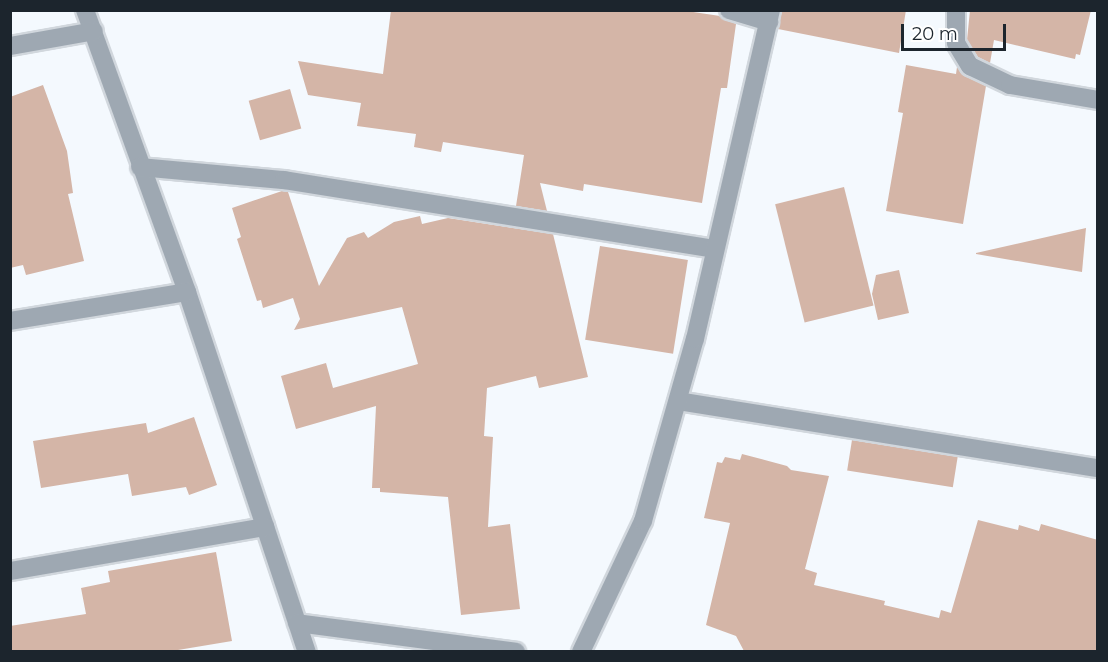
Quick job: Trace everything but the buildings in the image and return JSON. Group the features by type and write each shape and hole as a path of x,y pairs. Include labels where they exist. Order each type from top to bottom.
{"street":[{"path":"85,10 187,292 307,651"},
{"path":"581,651 643,521 678,401 770,16 729,10"},
{"path":"956,10 956,43 970,66 1010,85 1097,96"},
{"path":"10,46 94,31"},
{"path":"140,167 284,180 715,249"},
{"path":"10,321 187,292"},
{"path":"678,401 1098,468"},
{"path":"10,571 265,527"},
{"path":"297,623 516,651"}]}
